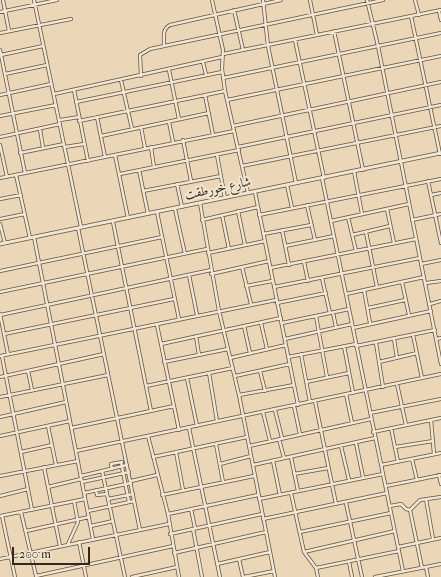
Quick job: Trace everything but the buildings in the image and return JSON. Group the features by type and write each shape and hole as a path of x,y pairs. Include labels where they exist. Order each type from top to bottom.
{"street":[{"path":"3,0 9,31"},
{"path":"34,0 60,120 86,274 92,295 140,530"},
{"path":"0,12 56,0"},
{"path":"212,0 219,34 225,91 248,194"},
{"path":"164,45 164,32 166,27 263,2 281,0"},
{"path":"310,0 317,34"},
{"path":"141,76 140,55 150,48 313,15 367,2 384,0"},
{"path":"415,0 419,15"},
{"path":"263,2 268,46 296,183"},
{"path":"367,2 378,46 441,364"},
{"path":"234,10 243,50"},
{"path":"54,94 169,70 243,50 411,16 440,11 441,20"},
{"path":"411,16 440,153"},
{"path":"0,33 71,19"},
{"path":"334,31 363,170"},
{"path":"223,78 441,33"},
{"path":"295,40 373,432 386,486 403,571"},
{"path":"1,55 43,46"},
{"path":"0,50 11,113 25,173"},
{"path":"227,100 441,56"},
{"path":"203,62 206,75"},
{"path":"5,74 48,65"},
{"path":"169,70 179,119"},
{"path":"76,102 222,72"},
{"path":"121,80 132,129"},
{"path":"233,126 441,82"},
{"path":"0,95 52,84"},
{"path":"74,90 88,161"},
{"path":"80,121 225,91"},
{"path":"206,95 213,135"},
{"path":"0,116 56,105"},
{"path":"120,174 217,155 286,136 441,105"},
{"path":"101,136 209,113"},
{"path":"60,120 79,117"},
{"path":"97,118 105,157"},
{"path":"169,122 173,142"},
{"path":"0,137 60,124"},
{"path":"242,166 395,134 441,126"},
{"path":"40,128 43,148"},
{"path":"141,128 145,148"},
{"path":"0,178 88,161 173,142 234,131"},
{"path":"183,140 186,160 192,181"},
{"path":"20,153 64,145 84,144"},
{"path":"0,145 1,156 7,177"},
{"path":"151,147 154,167"},
{"name":"شارع خورطقت","path":"0,244 113,222 440,153"},
{"path":"115,155 128,218"},
{"path":"217,155 225,198"},
{"path":"139,170 148,214"},
{"path":"354,172 362,214"},
{"path":"16,175 30,238"},
{"path":"143,191 221,176"},
{"path":"259,215 441,178"},
{"path":"428,181 441,243"},
{"path":"177,184 182,207"},
{"path":"287,185 292,208"},
{"path":"255,192 298,405"},
{"path":"431,195 441,193"},
{"path":"0,199 21,194"},
{"path":"200,203 211,272 223,331 239,395 275,577"},
{"path":"331,221 409,204"},
{"path":"307,206 314,240"},
{"path":"202,220 258,207"},
{"path":"175,209 185,254"},
{"path":"387,209 394,243"},
{"path":"157,212 165,258 179,319"},
{"path":"238,212 245,246"},
{"path":"0,220 25,214"},
{"path":"412,220 441,214"},
{"path":"222,215 229,250"},
{"path":"348,217 356,251"},
{"path":"113,222 151,411"},
{"path":"0,224 5,243"},
{"path":"263,234 311,225"},
{"path":"352,235 390,226"},
{"path":"282,230 289,265"},
{"path":"366,232 377,287"},
{"path":"285,246 334,236"},
{"path":"34,237 93,539"},
{"path":"0,271 162,237"},
{"path":"270,268 416,239"},
{"path":"208,253 229,250 265,241"},
{"path":"0,292 207,249"},
{"path":"274,287 420,258"},
{"path":"422,264 441,260"},
{"path":"8,354 0,314 189,275 242,267 268,261"},
{"path":"304,262 308,281"},
{"path":"242,267 251,304"},
{"path":"189,275 197,315"},
{"path":"346,294 424,277"},
{"path":"322,278 336,327"},
{"path":"246,286 272,281"},
{"path":"426,284 441,281"},
{"path":"402,282 409,315"},
{"path":"364,290 370,323"},
{"path":"32,510 1,356 134,330 251,304 326,293"},
{"path":"4,334 174,299"},
{"path":"368,308 406,300"},
{"path":"430,304 441,301"},
{"path":"282,323 349,309"},
{"path":"353,328 370,323 431,311"},
{"path":"316,316 327,377"},
{"path":"161,344 281,318"},
{"path":"261,322 267,349"},
{"path":"157,324 179,430"},
{"path":"284,339 352,324"},
{"path":"244,326 250,353"},
{"path":"288,357 344,346 376,343 435,330"},
{"path":"413,335 422,378"},
{"path":"196,336 199,355"},
{"path":"437,339 441,338"},
{"path":"394,339 397,358"},
{"path":"376,343 383,386"},
{"path":"230,358 286,345"},
{"path":"344,346 353,393"},
{"path":"164,362 228,349"},
{"path":"379,362 417,353"},
{"path":"0,377 104,354"},
{"path":"301,354 310,402"},
{"path":"234,376 290,364"},
{"path":"146,386 232,368"},
{"path":"28,371 32,390"},
{"path":"260,371 265,391"},
{"path":"209,373 217,422"},
{"path":"306,382 349,373"},
{"path":"76,451 441,374"},
{"path":"0,397 108,375"},
{"path":"187,378 196,426"},
{"path":"398,384 406,425"},
{"path":"239,395 294,385"},
{"path":"346,394 352,423"},
{"path":"370,412 441,399"},
{"path":"315,401 336,504"},
{"path":"0,417 66,402"},
{"path":"71,428 174,406"},
{"path":"294,406 300,434"},
{"path":"275,410 284,458"},
{"path":"263,412 270,441"},
{"path":"373,432 441,418"},
{"path":"249,446 371,419"},
{"path":"431,420 434,454"},
{"path":"0,436 70,421"},
{"path":"48,426 56,465"},
{"path":"189,428 220,577"},
{"path":"392,428 398,462"},
{"path":"148,436 152,457 168,514 170,534 179,577"},
{"path":"152,457 247,437"},
{"path":"253,465 375,438"},
{"path":"395,447 433,441"},
{"path":"356,443 363,478"},
{"path":"216,444 223,482"},
{"path":"21,452 52,445"},
{"path":"341,446 349,480"},
{"path":"176,452 183,490"},
{"path":"381,465 441,453"},
{"path":"220,464 251,456"},
{"path":"291,457 298,491"},
{"path":"412,459 417,480"},
{"path":"0,476 78,461"},
{"path":"112,469 112,464 126,461"},
{"path":"273,461 280,495"},
{"path":"121,462 129,502"},
{"path":"81,476 127,465"},
{"path":"44,467 60,546"},
{"path":"294,474 328,468"},
{"path":"102,471 125,577"},
{"path":"48,487 129,472"},
{"path":"259,499 383,474"},
{"path":"84,493 106,489 157,475"},
{"path":"386,486 440,475 441,484"},
{"path":"162,495 254,476"},
{"path":"0,496 28,489"},
{"path":"96,490 97,495 107,494"},
{"path":"291,492 304,552 316,568 318,577"},
{"path":"263,519 387,493"},
{"path":"108,499 133,494"},
{"path":"168,514 258,495"},
{"path":"117,497 119,505"},
{"path":"410,510 419,500 441,497"},
{"path":"15,577 1,516 85,499"},
{"path":"426,499 433,540"},
{"path":"68,544 78,519 74,501"},
{"path":"88,511 134,501"},
{"path":"346,502 362,577"},
{"path":"390,506 401,504 406,509 410,510"},
{"path":"191,509 202,577"},
{"path":"410,510 418,542 422,568"},
{"path":"22,512 36,576 173,546"},
{"path":"300,532 391,513"},
{"path":"170,534 262,514"},
{"path":"26,531 89,517"},
{"path":"91,526 113,521"},
{"path":"0,559 169,524"},
{"path":"304,552 395,531"},
{"path":"174,553 266,532"},
{"path":"398,547 441,538"},
{"path":"79,542 86,577"},
{"path":"316,568 399,551"},
{"path":"217,564 270,552"},
{"path":"239,559 244,577 274,571"},
{"path":"349,562 352,577"},
{"path":"375,577 441,564"},
{"path":"132,577 177,567"},
{"path":"426,567 428,577"}]}
